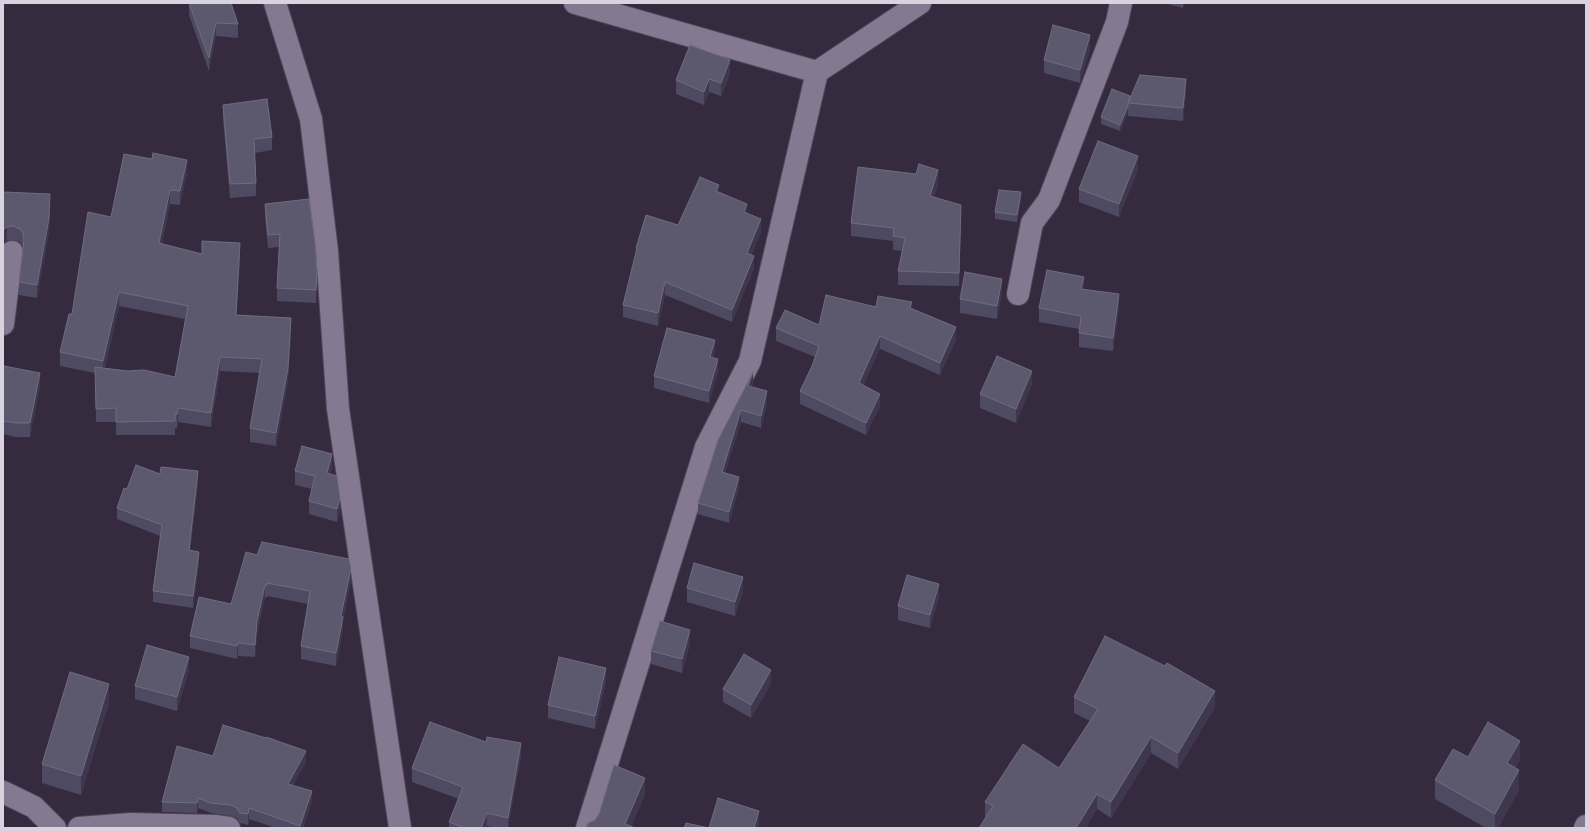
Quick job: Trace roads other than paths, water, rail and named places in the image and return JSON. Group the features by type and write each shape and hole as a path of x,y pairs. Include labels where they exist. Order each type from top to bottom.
{"street":[{"path":"274,3 311,119 327,251 338,409 400,828"},
{"path":"575,3 817,72"},
{"path":"587,828 706,447 750,361 817,72 920,3"},
{"path":"1018,294 1032,223 1049,200 1117,22 1121,3"},
{"path":"3,324 12,252"},
{"path":"3,792 34,807 55,828"},
{"path":"79,828 131,826 215,826 229,828"}]}
